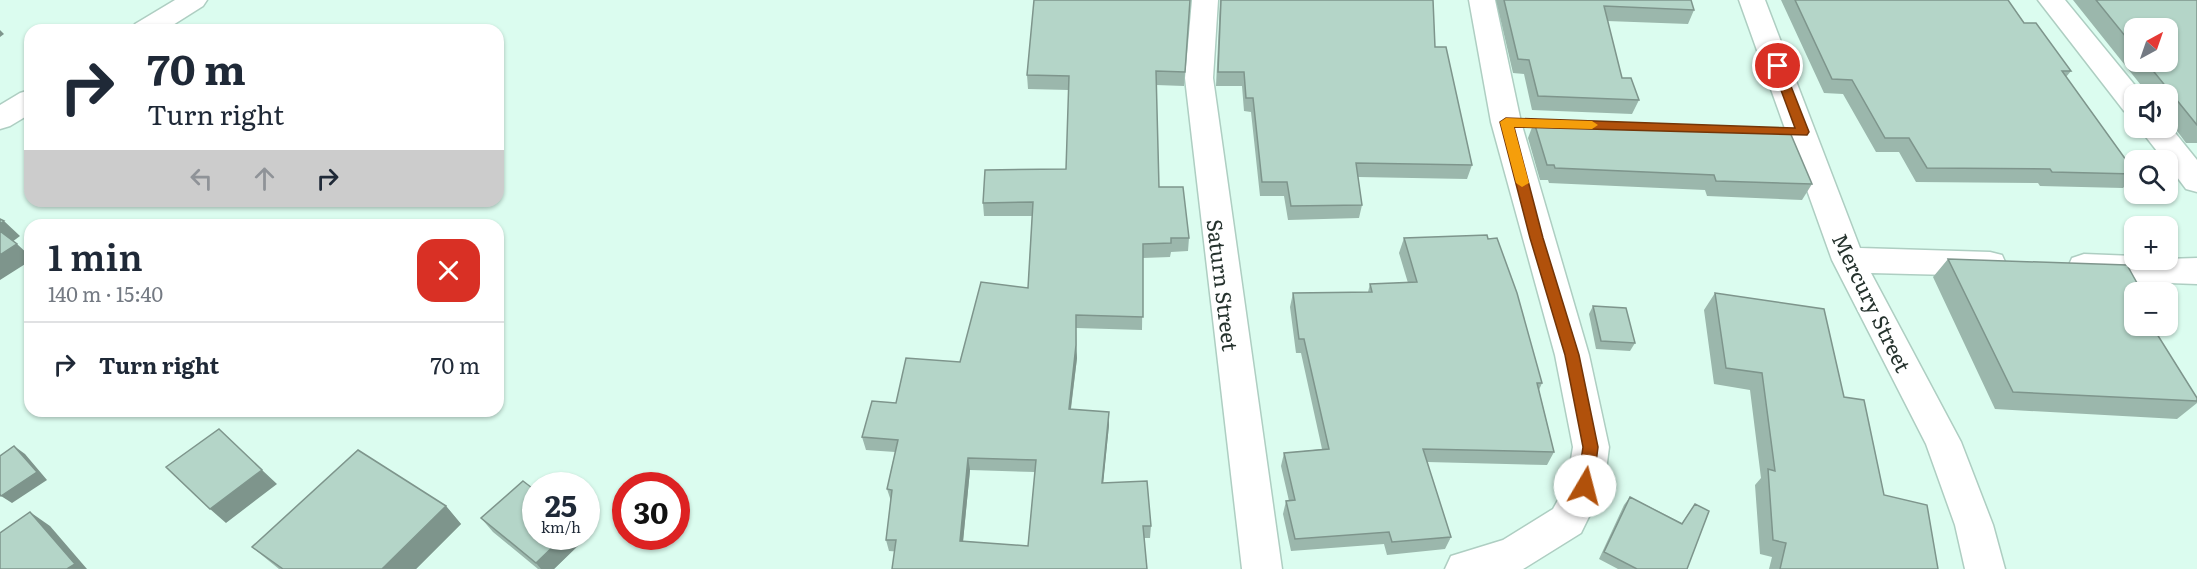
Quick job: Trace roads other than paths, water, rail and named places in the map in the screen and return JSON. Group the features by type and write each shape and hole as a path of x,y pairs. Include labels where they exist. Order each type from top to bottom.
{"street":[{"path":"155,24 194,0"},
{"name":"Saturn Street","path":"1205,0 1199,78 1222,272 1262,569"},
{"path":"1465,569 1513,555 1568,520 1585,486 1591,447 1572,355 1537,238 1518,122 1482,0"},
{"name":"Mercury Street","path":"1752,0 1803,132 1848,260 1943,442 1974,525 1985,569"},
{"path":"2051,0 2124,91"},
{"path":"0,119 24,104"},
{"path":"1767,131 1803,132"},
{"path":"2162,138 2197,181"},
{"path":"1848,260 2023,265"},
{"path":"2058,266 2197,271"}]}
